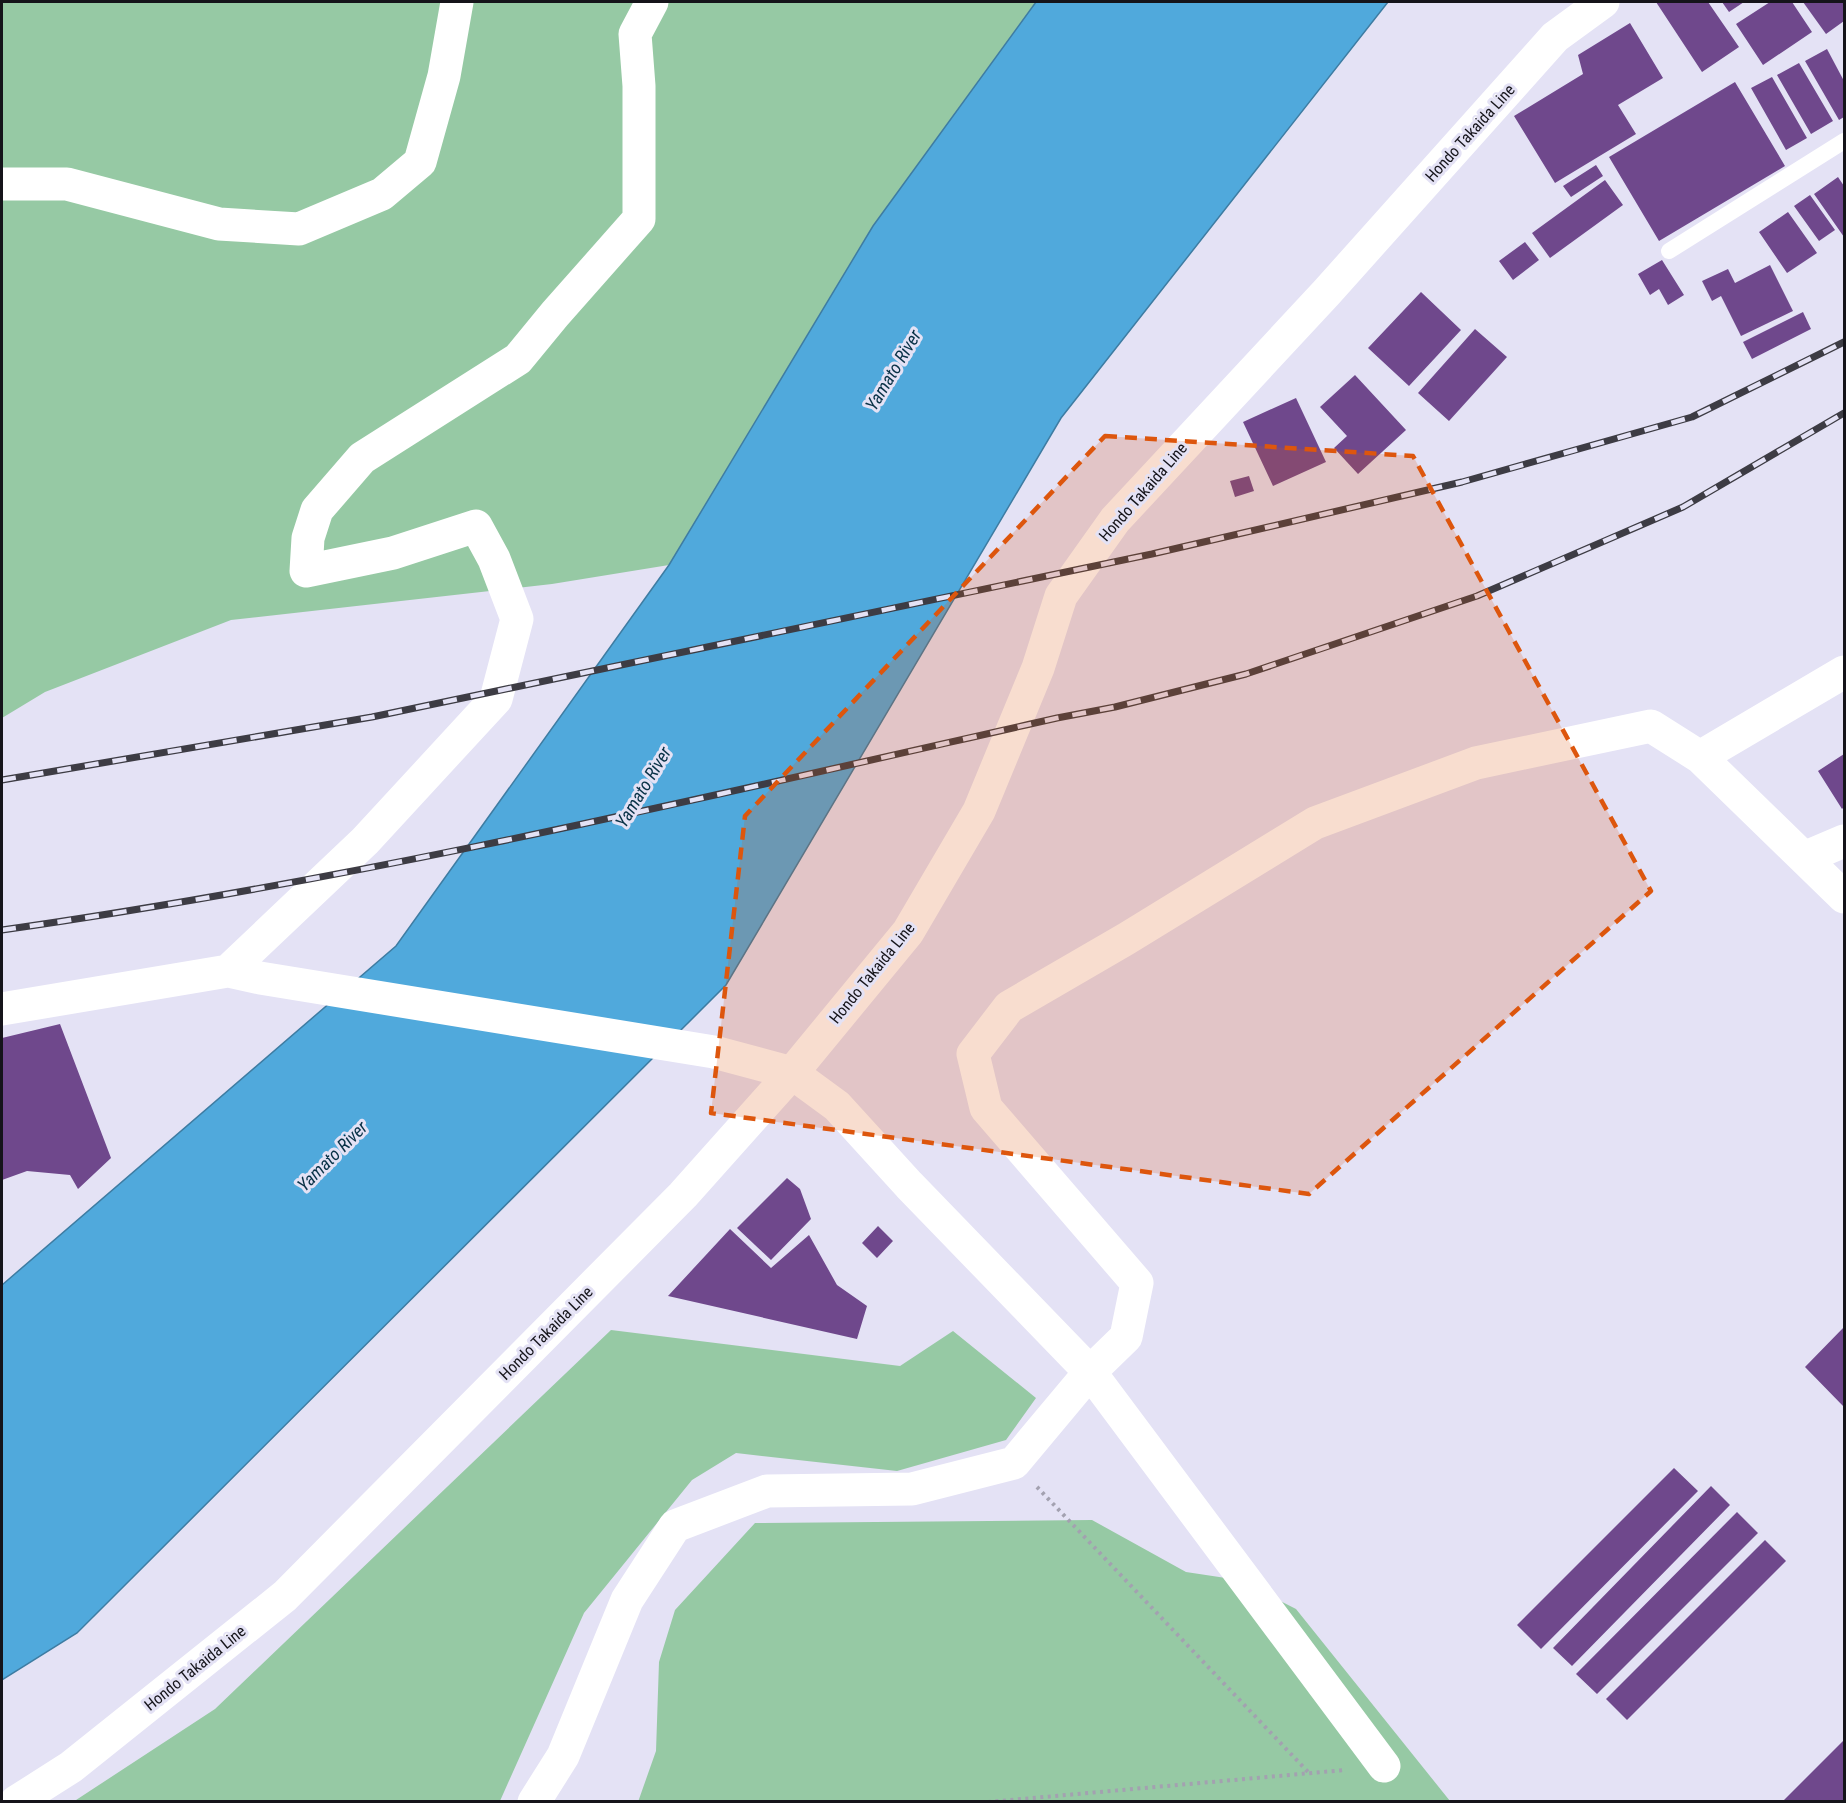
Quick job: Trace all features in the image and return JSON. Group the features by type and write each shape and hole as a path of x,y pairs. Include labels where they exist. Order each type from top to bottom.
{"street":[{"path":"2,184 67,184 219,224 299,229 310,225 382,194 420,162 444,76 457,2"},
{"path":"244,975 496,699 517,619 494,559 476,526 393,554 306,571 308,538 317,510 362,458 518,359 639,219 639,86 635,34 652,2"},
{"name":"Hondo Takaida Line","path":"16,1802 71,1767 285,1596 683,1195 792,1072 908,932 979,811 1038,668 1061,596 1115,520 1335,284 1555,37 1603,2"},
{"path":"1700,757 1845,672"},
{"path":"534,1802 563,1756 627,1600 675,1526 766,1491 912,1489 1014,1462 1090,1372 1126,1337 1137,1283 986,1108 974,1054 1009,1006 1126,939 1315,823 1476,763 1651,726 1700,757 1845,897"},
{"path":"1804,858 1845,841"},
{"path":"2,1010 16,1006 244,975 714,1052 792,1072 837,1106 909,1185 1090,1372 1384,1766"}],"lane":[{"path":"1669,251 1845,141"}],"path":[{"path":"1014,1462 1310,1774"},
{"path":"988,1802 1384,1766"}],"highlighted area":[{"path":"1105,436 1413,456 1651,891 1309,1194 711,1113 745,816"}],"green space":[{"path":"2,2 1036,2 873,226 669,565 552,584 231,620 45,692 2,718"},
{"path":"611,1330 900,1366 953,1331 1036,1398 1006,1440 897,1471 736,1453 692,1480 584,1613 500,1801 73,1802 215,1709"},
{"path":"1092,1520 1186,1572 1239,1580 1296,1609 1450,1801 638,1802 656,1751 659,1662 675,1610 755,1523"}],"water":[{"name":"Yamato River","path":"1036,2 1388,2 1061,418 726,985 77,1633 2,1680 2,1285 396,946 669,565 873,226"}],"building":[{"path":"1656,2 1708,2 1739,47 1702,72"},
{"path":"1722,2 1744,2 1729,12"},
{"path":"1770,2 1792,2 1812,32 1763,65 1736,24"},
{"path":"1803,2 1844,2 1844,21 1826,34"},
{"path":"1630,23 1663,78 1618,105 1636,134 1555,183 1514,116 1583,74 1578,55"},
{"path":"1827,49 1844,81 1844,117 1839,120 1805,61"},
{"path":"1799,63 1833,121 1811,134 1777,75"},
{"path":"1772,77 1807,138 1786,150 1751,88"},
{"path":"1735,82 1785,166 1659,241 1609,157"},
{"path":"1596,165 1603,176 1571,197 1563,186"},
{"path":"1838,177 1844,186 1844,237 1814,194"},
{"path":"1605,180 1623,205 1550,258 1532,233"},
{"path":"1810,195 1835,230 1819,241 1794,206"},
{"path":"1788,212 1817,253 1787,273 1759,232"},
{"path":"1525,242 1539,260 1513,280 1499,261"},
{"path":"1662,260 1684,295 1668,305 1659,289 1650,295 1638,274"},
{"path":"1770,265 1793,311 1741,336 1721,296 1712,301 1702,281 1728,269 1735,283"},
{"path":"1421,292 1461,330 1409,386 1368,348"},
{"path":"1803,312 1811,329 1752,359 1743,342"},
{"path":"1475,329 1507,357 1449,421 1418,393"},
{"path":"1355,375 1406,430 1358,474 1334,448 1347,436 1320,407"},
{"path":"1296,398 1326,462 1273,486 1243,422"},
{"path":"1249,476 1254,491 1235,497 1230,481"},
{"path":"1844,754 1844,807 1842,809 1818,771"},
{"path":"60,1024 111,1158 78,1189 70,1175 27,1171 2,1180 2,1038"},
{"path":"787,1178 800,1189 811,1219 771,1260 737,1228"},
{"path":"878,1226 893,1241 877,1258 862,1243"},
{"path":"730,1229 771,1268 809,1235 837,1285 867,1306 857,1339 668,1296"},
{"path":"1844,1327 1844,1407 1805,1367"},
{"path":"1674,1468 1698,1491 1541,1649 1517,1625"},
{"path":"1711,1486 1730,1505 1572,1666 1553,1648"},
{"path":"1737,1512 1758,1533 1597,1694 1576,1674"},
{"path":"1765,1540 1786,1561 1627,1720 1606,1699"},
{"path":"1844,1740 1844,1802 1782,1802"}],"railway":[{"path":"2,780 372,717 1152,554 1462,482 1692,417 1844,342"},
{"path":"2,930 135,910 400,862 663,807 1115,707 1246,674 1477,596 1683,507 1844,413"}]}
